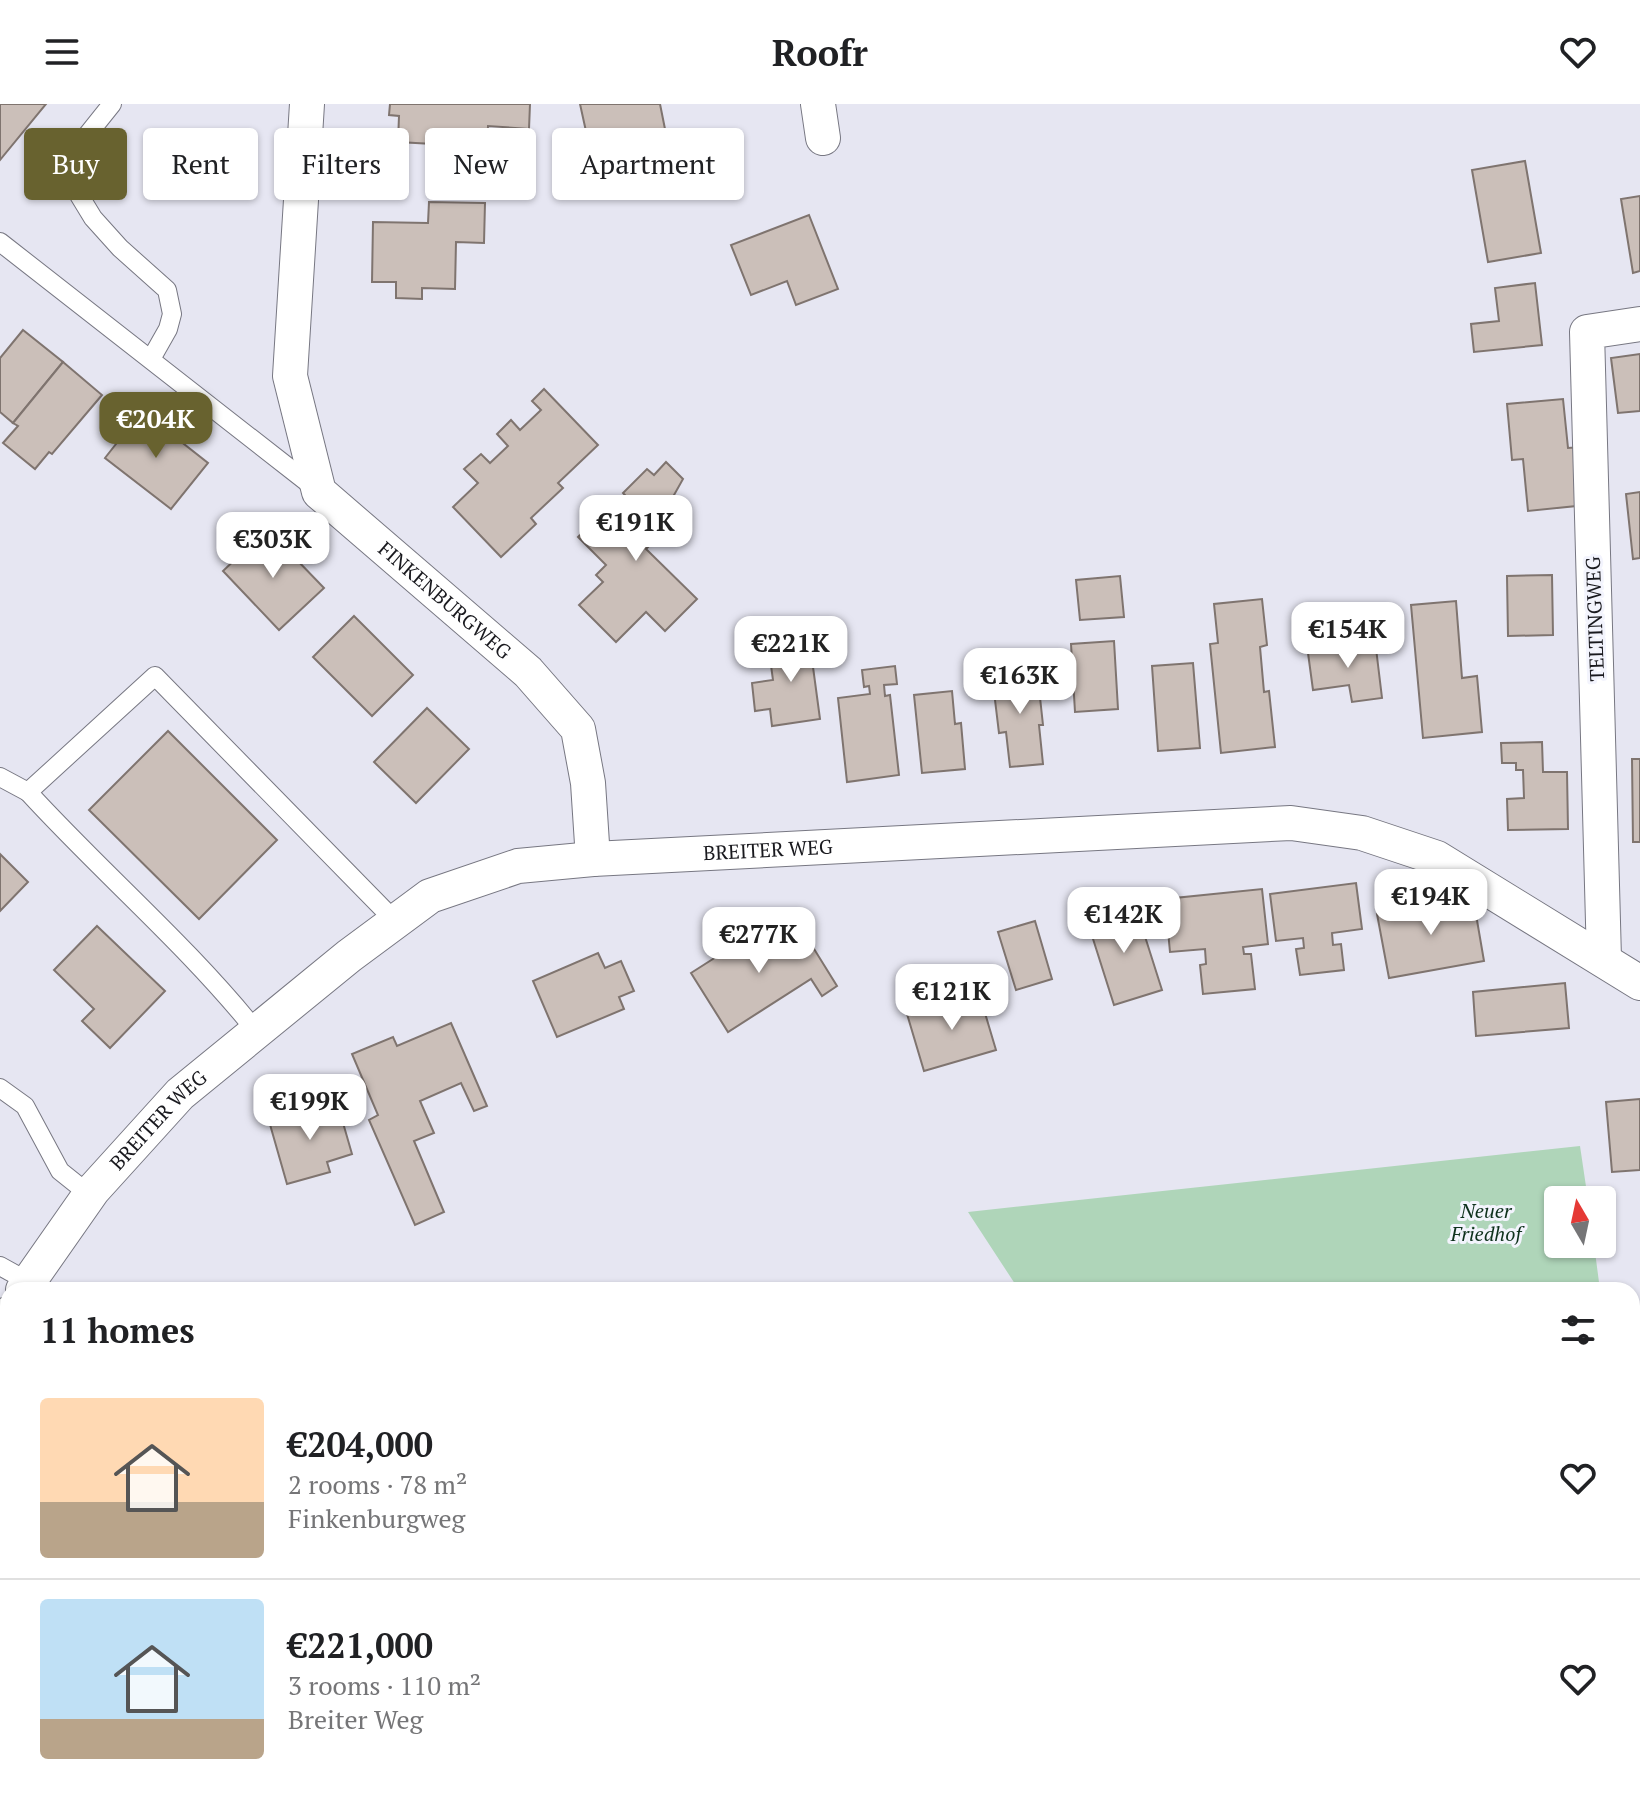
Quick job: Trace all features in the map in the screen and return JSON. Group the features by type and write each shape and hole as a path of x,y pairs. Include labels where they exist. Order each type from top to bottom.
{"street":[{"path":"307,104 290,376 319,492"},
{"path":"818,104 823,138"},
{"name":"TELTINGWEG","path":"1604,959 1587,332 1640,324"},
{"name":"FINKENBURGWEG","path":"319,492 528,672 578,729 588,783 593,859"},
{"name":"BREITER WEG","path":"17,1279 180,1094 256,1031 430,896 518,866 593,859 1291,823 1362,833 1437,858 1640,983"}],"lane":[{"path":"112,104 80,144 75,169 79,195 93,218 120,248 167,290 172,314 168,329 151,359"},
{"path":"0,242 319,492"},
{"path":"28,792 155,676 395,921"},
{"path":"0,777 28,792 71,840 232,1001 256,1031"},
{"path":"0,1088 25,1106 60,1171 90,1195"}],"green space":[{"name":"Neuer Friedhof","path":"1580,1146 1586,1186 1544,1186 1544,1258 1596,1258 1599,1282 1014,1282 968,1212"}],"building":[{"path":"0,104 46,104 24,128 0,160"},
{"path":"390,104 530,104 529,128 425,128 425,144 409,143 409,128 399,128 399,116 389,115"},
{"path":"580,104 660,104 665,128 585,128"},
{"path":"1525,161 1541,253 1488,262 1472,170"},
{"path":"1640,196 1640,271 1633,273 1621,199"},
{"path":"429,202 485,203 484,243 456,242 455,289 422,288 422,299 396,298 396,282 372,282 373,222 428,223"},
{"path":"809,215 838,289 796,305 787,281 751,295 731,245"},
{"path":"1535,283 1542,345 1474,352 1471,324 1499,321 1495,288"},
{"path":"23,330 63,362 13,423 0,412 0,358"},
{"path":"1640,354 1640,411 1618,413 1611,358"},
{"path":"63,362 102,395 52,454 49,452 35,469 3,443 18,426 13,423"},
{"path":"544,389 598,445 558,483 563,488 531,518 536,524 501,557 453,507 478,483 464,469 481,454 490,463 508,446 497,434 511,420 520,430 541,410 532,401"},
{"path":"1563,399 1568,448 1581,447 1586,505 1528,511 1523,459 1512,460 1507,404"},
{"path":"142,411 208,463 171,509 105,458"},
{"path":"666,462 683,479 660,520 668,527 646,549 697,599 665,631 646,612 616,642 579,605 603,582 596,575 606,565 578,537 603,511 629,537 653,511 640,499 634,505 623,493 647,469 654,475"},
{"path":"1640,492 1640,558 1633,559 1626,494"},
{"path":"267,529 324,588 279,630 223,571"},
{"path":"1552,575 1553,635 1508,636 1507,576"},
{"path":"1120,576 1124,617 1080,620 1076,580"},
{"path":"1262,599 1267,645 1260,647 1264,692 1269,691 1275,747 1221,753 1210,644 1218,643 1214,604"},
{"path":"1456,601 1462,678 1477,676 1482,732 1423,738 1411,605"},
{"path":"354,616 413,675 372,716 313,657"},
{"path":"816,636 820,666 813,667 820,719 772,726 770,709 755,711 752,683 773,680 769,651 787,649 786,640"},
{"path":"1375,640 1382,698 1352,702 1349,685 1313,690 1308,653 1348,648 1347,644"},
{"path":"1114,641 1118,709 1075,712 1071,644"},
{"path":"1193,663 1200,748 1158,751 1152,666"},
{"path":"895,666 897,684 884,685 885,696 890,695 899,775 847,782 838,698 870,694 869,686 864,687 862,670"},
{"path":"1037,670 1043,725 1039,725 1043,764 1010,767 1006,732 999,733 992,675"},
{"path":"952,691 955,724 961,723 965,769 922,773 914,695"},
{"path":"427,708 469,749 416,803 374,762"},
{"path":"168,731 277,840 199,919 89,810"},
{"path":"1542,742 1543,772 1567,772 1568,829 1508,830 1507,799 1524,798 1523,770 1516,770 1516,763 1502,763 1501,743"},
{"path":"1632,759 1640,759 1640,842 1633,842"},
{"path":"0,854 28,882 0,911"},
{"path":"1356,883 1362,929 1332,933 1333,945 1341,944 1344,970 1300,975 1296,949 1304,948 1303,938 1276,941 1270,894"},
{"path":"1262,889 1268,944 1243,947 1244,954 1251,954 1255,989 1203,994 1200,965 1206,964 1205,949 1170,952 1165,899"},
{"path":"1473,897 1484,961 1389,978 1377,914"},
{"path":"1135,905 1162,990 1114,1005 1087,920"},
{"path":"777,918 798,952 811,944 837,986 822,996 811,979 728,1032 691,973"},
{"path":"1035,921 1052,979 1016,990 998,932"},
{"path":"97,926 165,991 110,1048 82,1021 94,1009 54,970"},
{"path":"598,953 605,968 621,961 634,991 619,997 624,1009 557,1037 533,981"},
{"path":"1565,983 1569,1028 1476,1036 1473,992"},
{"path":"979,993 996,1050 924,1071 907,1014"},
{"path":"451,1023 487,1106 474,1111 461,1083 420,1101 434,1133 414,1141 444,1212 415,1225 369,1120 378,1115 352,1054 393,1037 397,1046"},
{"path":"1640,1099 1640,1170 1612,1172 1606,1102"},
{"path":"337,1102 352,1154 327,1162 330,1172 287,1184 269,1121"}]}
